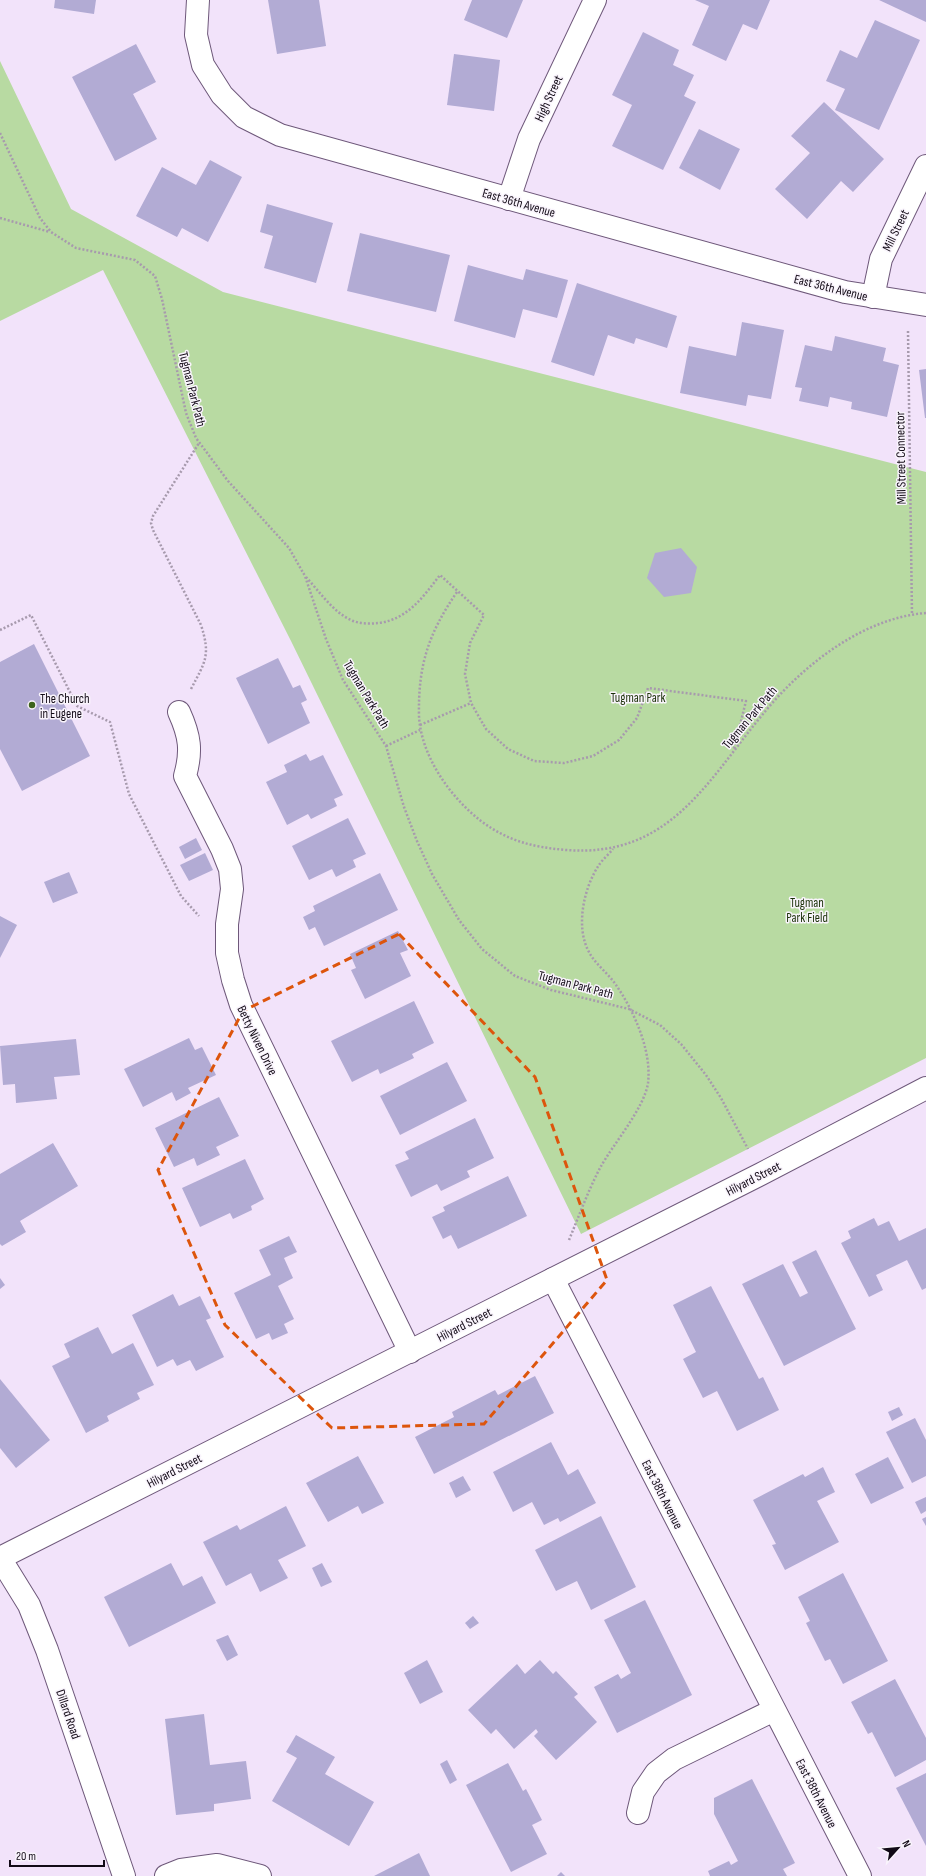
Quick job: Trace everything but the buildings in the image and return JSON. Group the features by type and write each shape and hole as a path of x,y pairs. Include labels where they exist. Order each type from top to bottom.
{"street":[{"name":"East 36th Avenue","path":"198,0 196,35 203,66 222,95 244,117 280,135 845,292 917,303"},
{"name":"High Street","path":"509,199 529,139 595,0"},
{"name":"Mill Street","path":"874,297 881,260 926,166"},
{"name":"Betty Niven Drive","path":"179,712 188,731 190,747 189,762 185,776 222,849 230,869 232,889 227,924 227,953 232,980 241,1005 410,1352"},
{"name":"Hilyard Street","path":"0,1558 761,1174 926,1088"},
{"name":"East 38th Avenue","path":"553,1279 860,1876"},
{"name":"Dillard Road","path":"0,1558 29,1606 47,1650 124,1876"},
{"path":"638,1813 643,1792 656,1773 674,1759 774,1710"},
{"path":"166,1876 182,1870 217,1865 260,1876"}],"path":[{"name":"Tugman Park Path","path":"0,133 40,218 51,232 76,248 135,260 155,276 162,299 186,413 196,438 228,481 289,548 305,576 326,639 343,680 386,746 404,807 420,848 432,874 459,920 482,949 515,976 551,990 629,1009 660,1024 686,1050 706,1074 721,1098 761,1174"},
{"path":"0,218 51,232"},
{"name":"Mill Street Connector","path":"912,614 917,303"},
{"path":"179,712 206,661 205,639 201,625 152,530 151,524 153,516 199,443"},
{"path":"305,576 335,608 351,620 370,624 390,621 407,613 440,575 484,616 470,644 467,659 465,674 471,703 486,729 508,749 534,760 564,763 593,756 619,740 637,718 648,688 746,701 734,750"},
{"name":"Tugman Park Path","path":"457,592 432,636 422,663 419,698 420,730 430,757 445,783 468,811 493,830 518,843 584,852 614,849 647,835 673,820 698,796 764,712 806,669 837,646 866,630 912,614 926,613"},
{"path":"0,630 31,615 77,706 110,722 129,794 181,896 200,916"},
{"path":"420,724 471,703"},
{"path":"386,746 420,730"},
{"path":"553,1279 600,1168 639,1107 648,1085 649,1062 642,1038 616,985 589,952 582,933 583,908 590,882 599,865 614,849"}],"highlighted area":[{"path":"399,934 535,1077 607,1280 484,1424 332,1428 225,1325 158,1170 243,1011"}],"green space":[{"name":"Tugman Park","path":"0,61 71,209 223,292 926,472 926,1058 581,1234 291,641 103,270 0,321"}],"place":[{"name":"The Church in Eugene","path":"32,705"}],"park label":[{"name":"Tugman Park Field","path":"807,910"}]}
